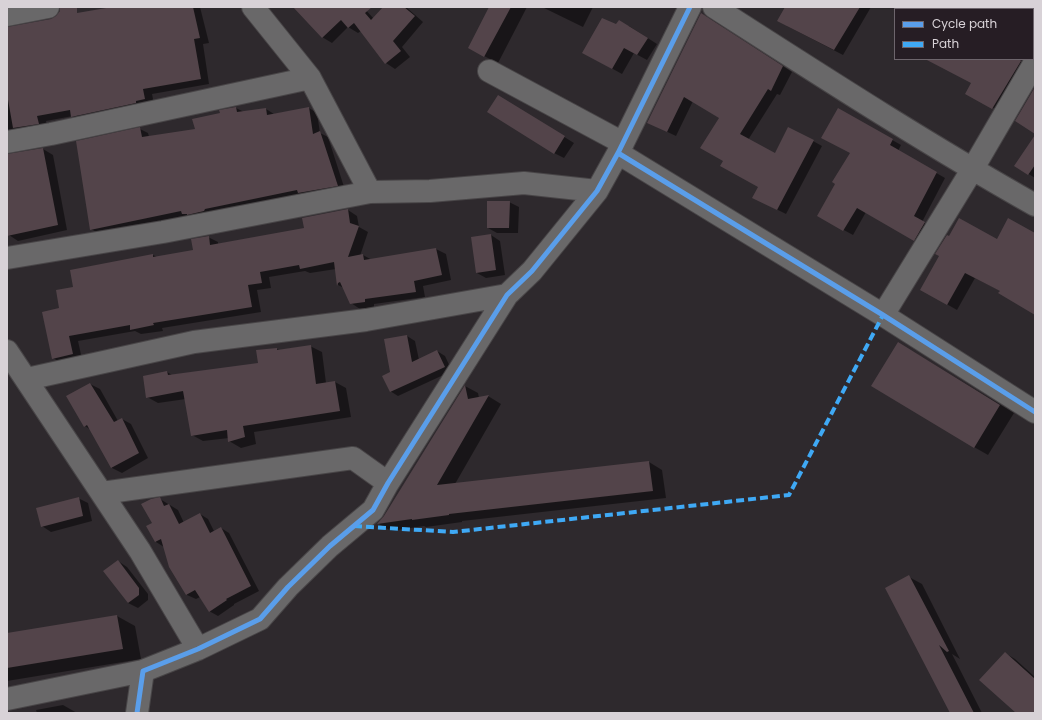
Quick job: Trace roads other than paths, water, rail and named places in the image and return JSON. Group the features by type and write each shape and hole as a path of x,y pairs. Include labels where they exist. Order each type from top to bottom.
{"street":[{"path":"7,15 48,7"},
{"path":"253,7 310,78 370,192"},
{"path":"7,700 143,670 198,649 260,619 288,587 330,546 373,510 388,483 507,295 532,271 598,191 621,148 690,7"},
{"path":"714,7 876,112 972,170 1035,205"},
{"path":"883,315 972,170 1035,62"},
{"path":"488,71 621,148 1035,412"},
{"path":"7,142 59,133 310,78"},
{"path":"7,258 163,232 370,192 430,191 524,183 598,191"},
{"path":"27,379 194,342 366,320 507,295"},
{"path":"7,352 27,379 102,492 198,649"},
{"path":"102,492 353,458 388,483"},
{"path":"137,713 143,670"}]}
